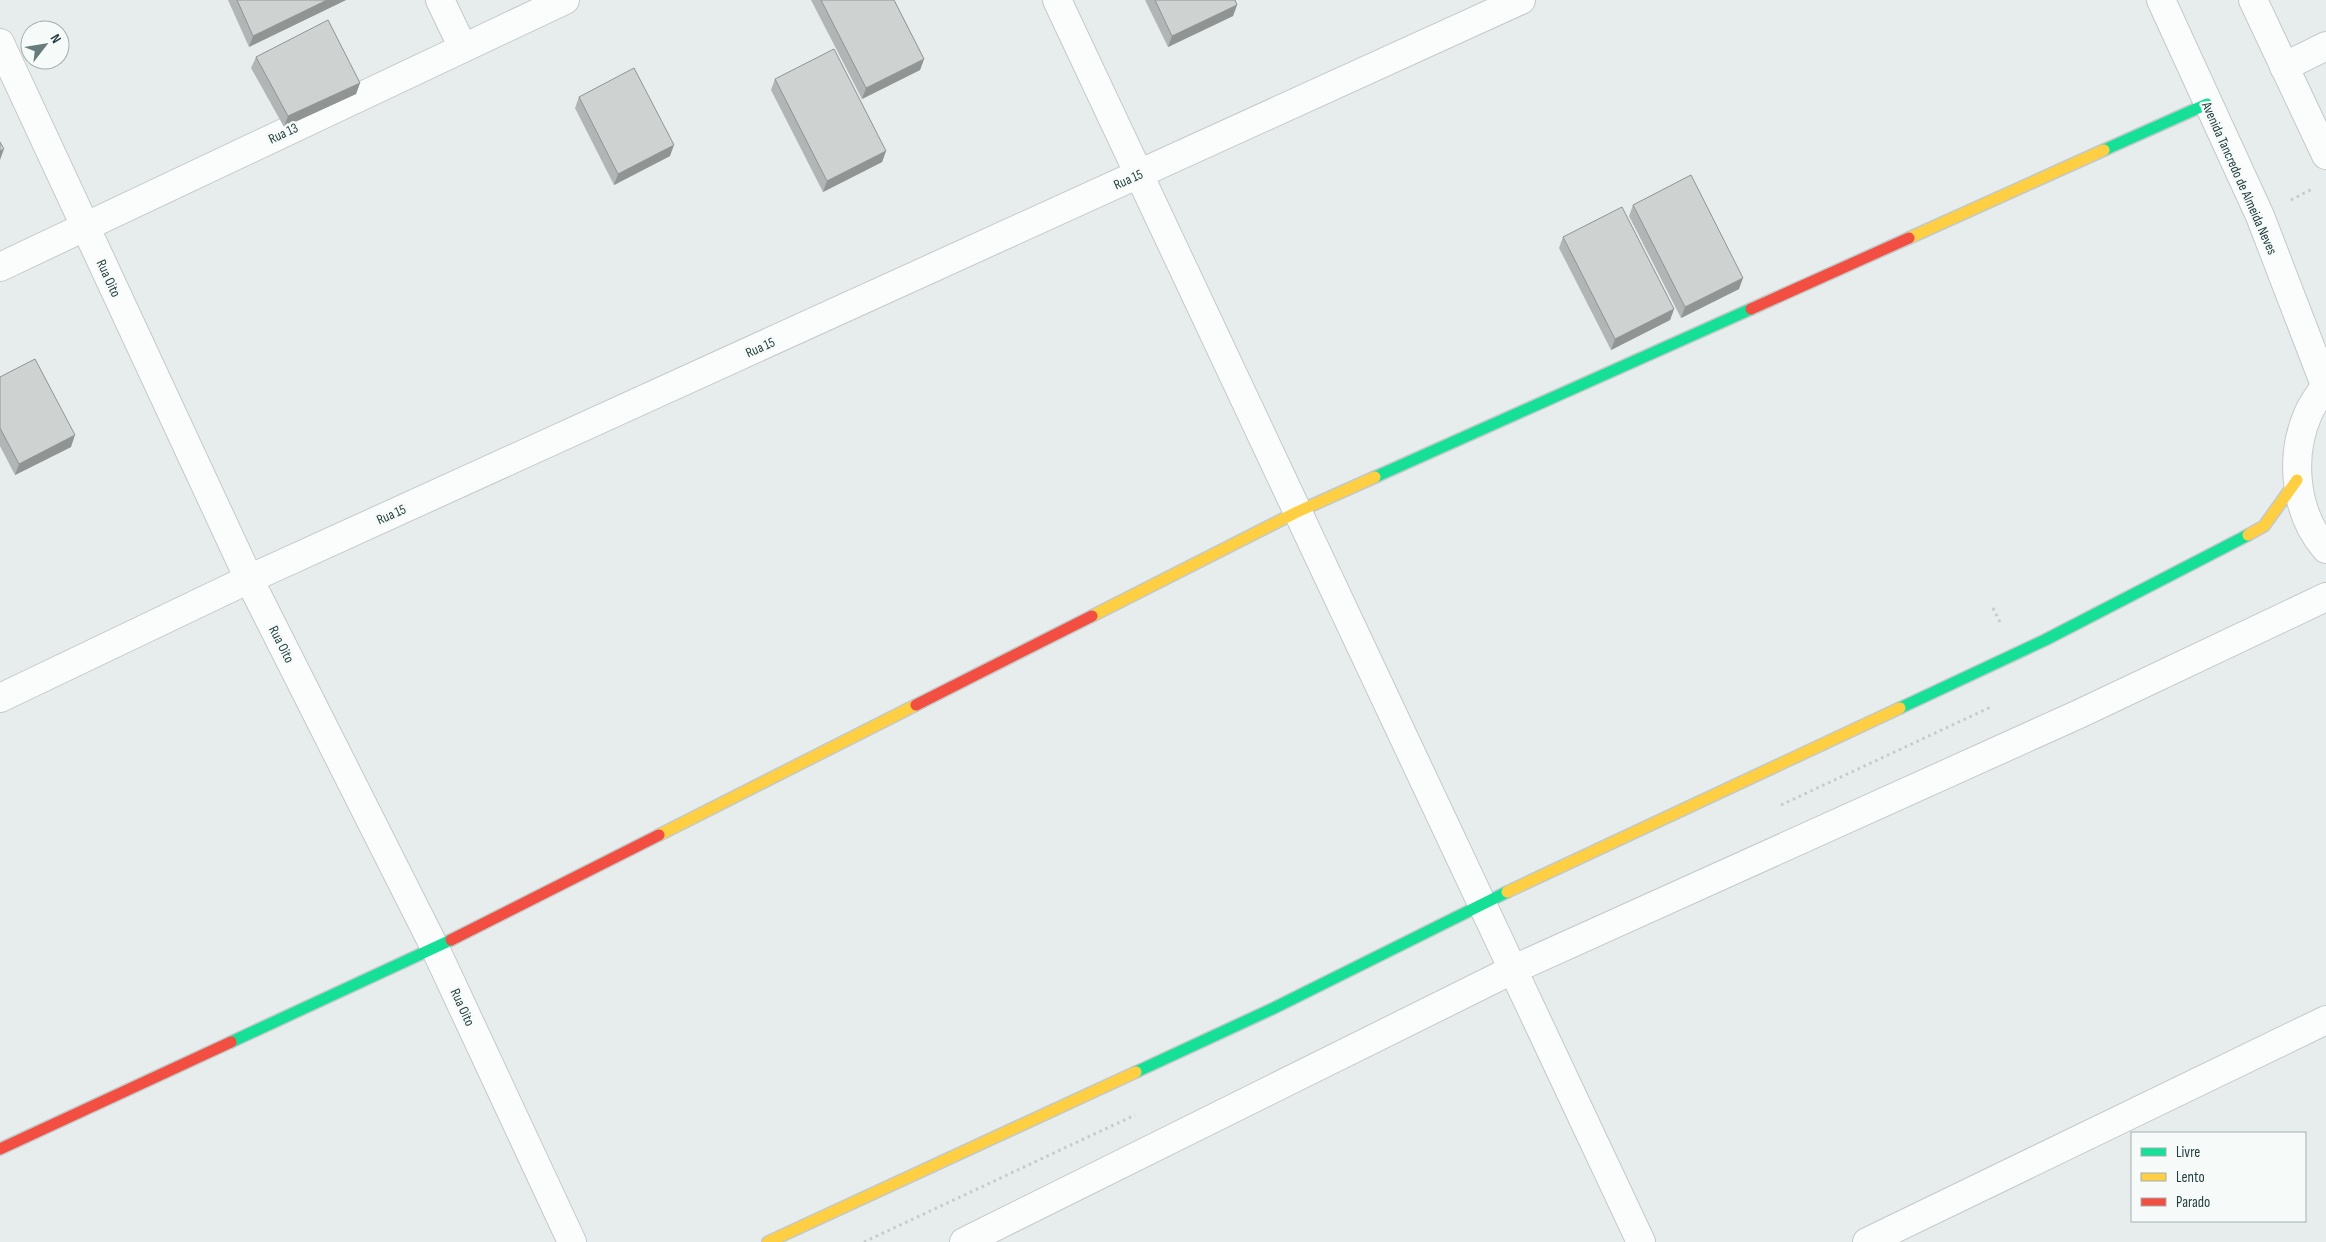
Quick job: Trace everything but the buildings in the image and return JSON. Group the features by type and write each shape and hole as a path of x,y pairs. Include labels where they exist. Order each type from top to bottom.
{"street":[{"path":"440,0 463,48"},
{"name":"Rua 13","path":"0,267 565,0"},
{"path":"1056,0 1641,1242"},
{"name":"Rua 15","path":"0,698 249,579 1522,0"},
{"name":"Avenida Tancredo de Almeida Neves","path":"2161,0 2207,104 2260,216 2326,385"},
{"path":"2253,0 2326,155"},
{"name":"Rua Oito","path":"0,43 249,579 435,948 572,1242"},
{"path":"2284,67 2326,46"},
{"path":"0,1149 435,948 1297,512 2207,104"},
{"path":"2326,385 2308,414 2298,446 2297,480 2304,512 2326,549"},
{"path":"768,1242 1274,1008 1482,904 1981,671 2080,622 2264,526 2297,480"},
{"path":"964,1242 1512,970 2079,714 2326,597"},
{"path":"1867,1242 2326,1020"}],"traffic: fast":[{"path":"2104,150 2207,104"},
{"path":"1375,477 1751,309"},
{"path":"1900,708 2045,640 2248,535"},
{"path":"1136,1072 1274,1008 1507,892"},
{"path":"231,1042 451,940"}],"traffic: slow":[{"path":"1909,238 2104,150"},
{"path":"1092,616 1297,512 1375,477"},
{"path":"2248,535 2264,526 2297,480"},
{"path":"659,835 916,705"},
{"path":"1507,892 1900,708"},
{"path":"768,1242 1136,1072"}],"traffic: jam":[{"path":"1751,309 1909,238"},
{"path":"916,705 1092,616"},
{"path":"451,940 659,835"},
{"path":"0,1149 231,1042"}]}
